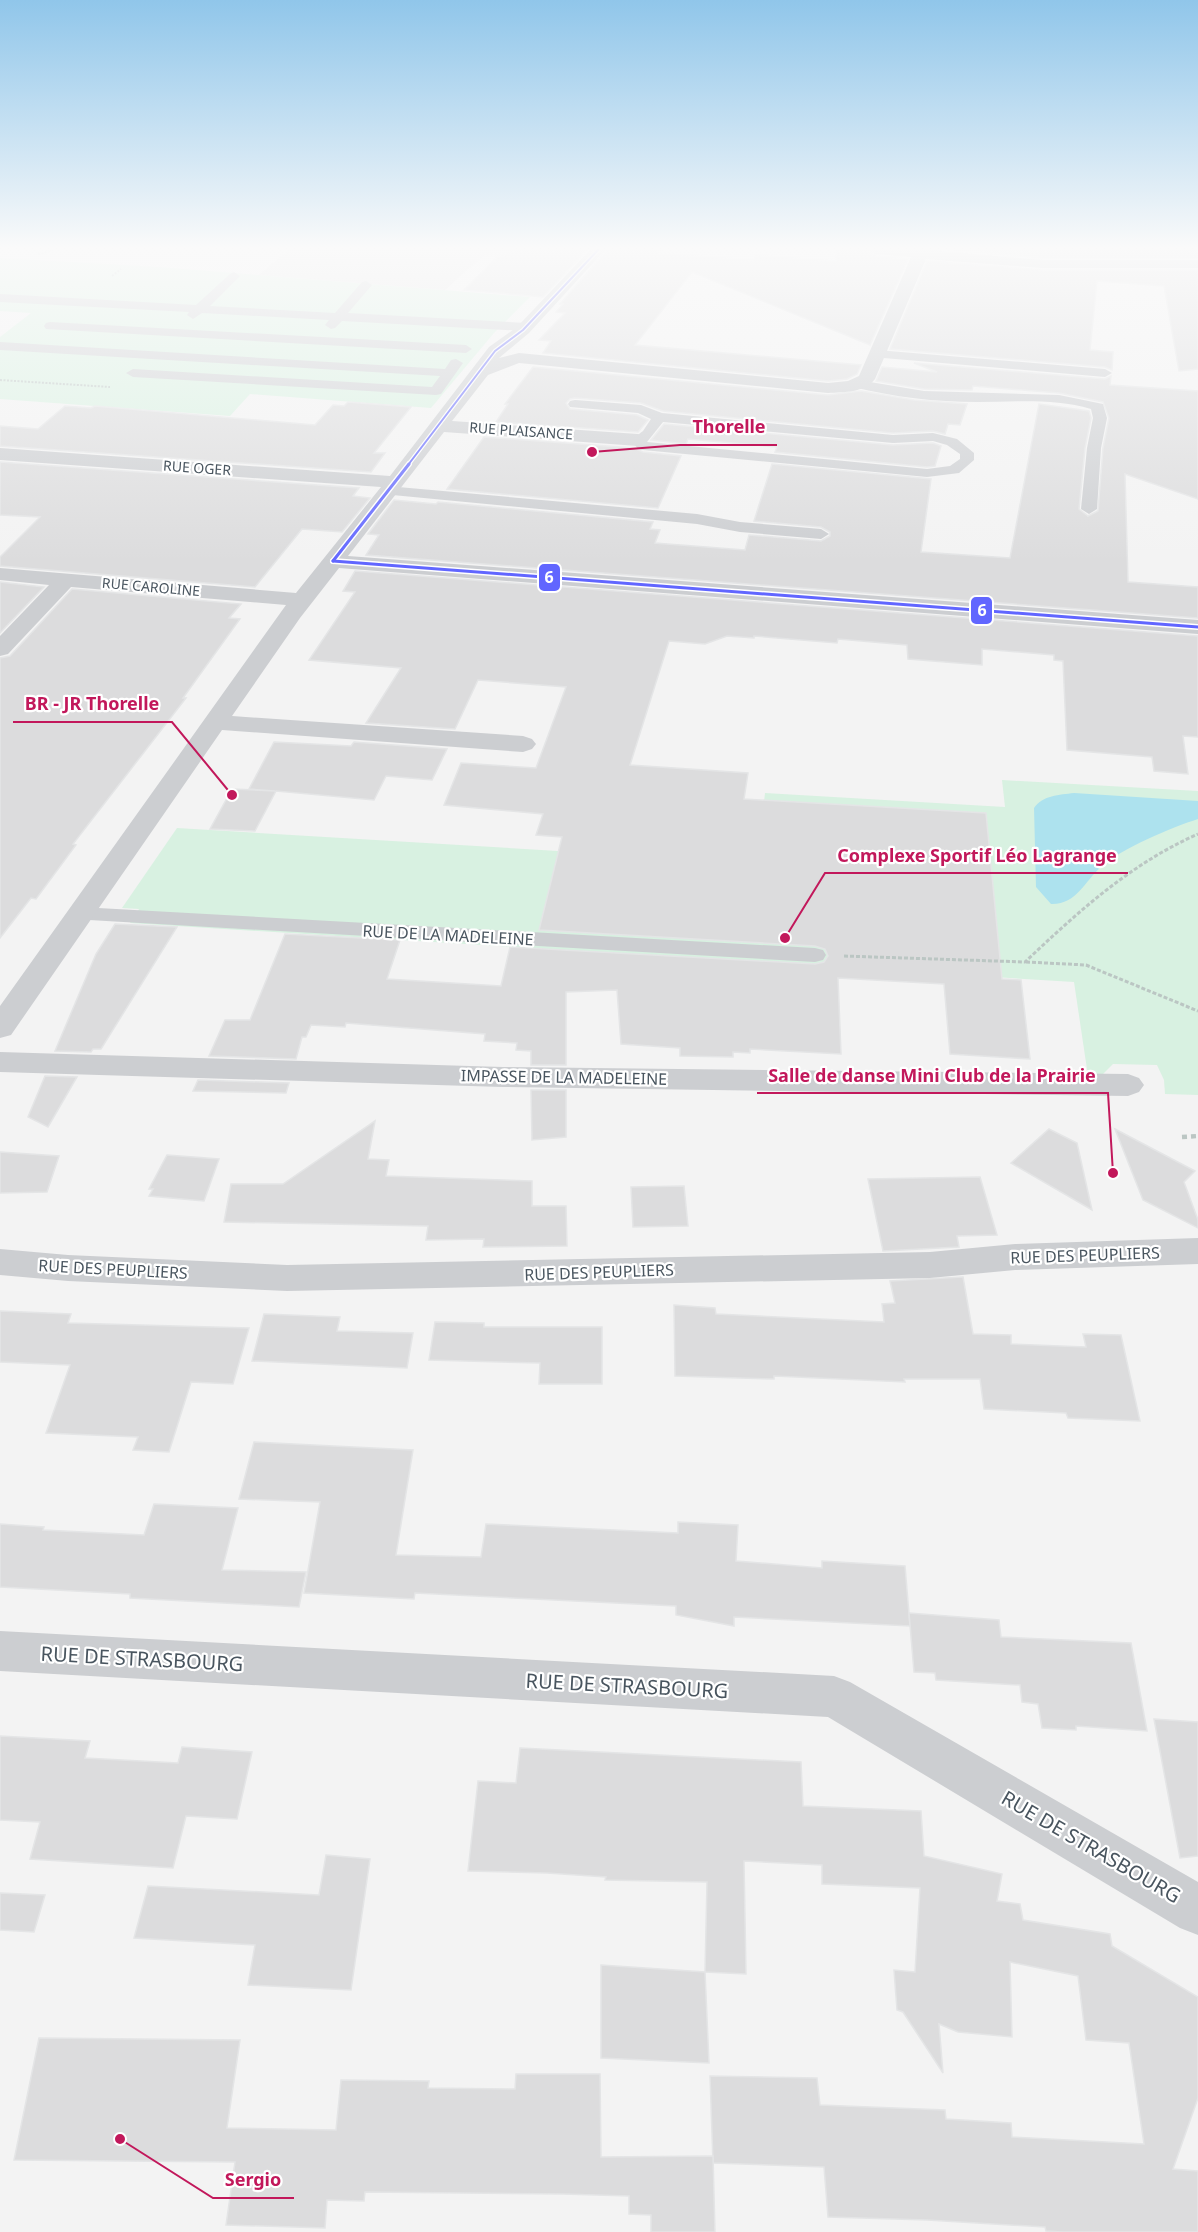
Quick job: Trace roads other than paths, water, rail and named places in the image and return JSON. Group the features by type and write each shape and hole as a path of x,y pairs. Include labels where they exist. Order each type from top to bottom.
{"street":[{"path":"0,1028 302,600 493,354"},
{"path":"509,354 519,358 828,388 858,384 866,379 877,354"},
{"path":"482,371 499,363 519,358"},
{"name":"RUE PLAISANCE","path":"439,426 638,440"},
{"name":"RUE OGER","path":"0,454 391,487"},
{"path":"333,561 1198,627"},
{"name":"RUE CAROLINE","path":"0,574 302,600"},
{"path":"0,649 65,580"},
{"path":"217,722 522,744"},
{"name":"IMPASSE DE LA MADELEINE","path":"0,1062 503,1077 1128,1085"},
{"name":"RUE DES PEUPLIERS","path":"0,1262 68,1268 287,1278 930,1264 1015,1257 1198,1251"},
{"name":"RUE DE STRASBOURG","path":"0,1651 834,1697 1198,1910"}],"lane":[{"path":"8,360 15,354"},
{"path":"138,354 449,373"},
{"path":"282,382 307,354"},
{"path":"151,355 137,373 436,391 462,354"},
{"path":"879,354 1105,373"},
{"path":"858,384 878,390 973,398 1062,400 1083,402 1098,407 1100,418 1094,448 1089,509"},
{"path":"574,404 641,409 659,417 893,439 927,437 961,446 967,453 967,460 954,470 927,473 643,446 638,440 648,434 659,417"},
{"path":"391,487 697,519 740,527 821,534"},
{"name":"RUE DE LA MADELEINE","path":"80,914 815,955"}],"water":[{"path":"1074,793 1198,801 1198,819 1133,846 1101,867 1073,897 1067,901 1051,904 1036,887 1034,808 1047,798"}],"place":[{"name":"Thorelle","path":"592,452"},
{"name":"BR - JR Thorelle","path":"232,795"},
{"name":"Complexe Sportif Léo Lagrange","path":"785,938"},
{"name":"Salle de danse Mini Club de la Prairie","path":"1113,1173"},
{"name":"Sergio","path":"120,2139"}]}
